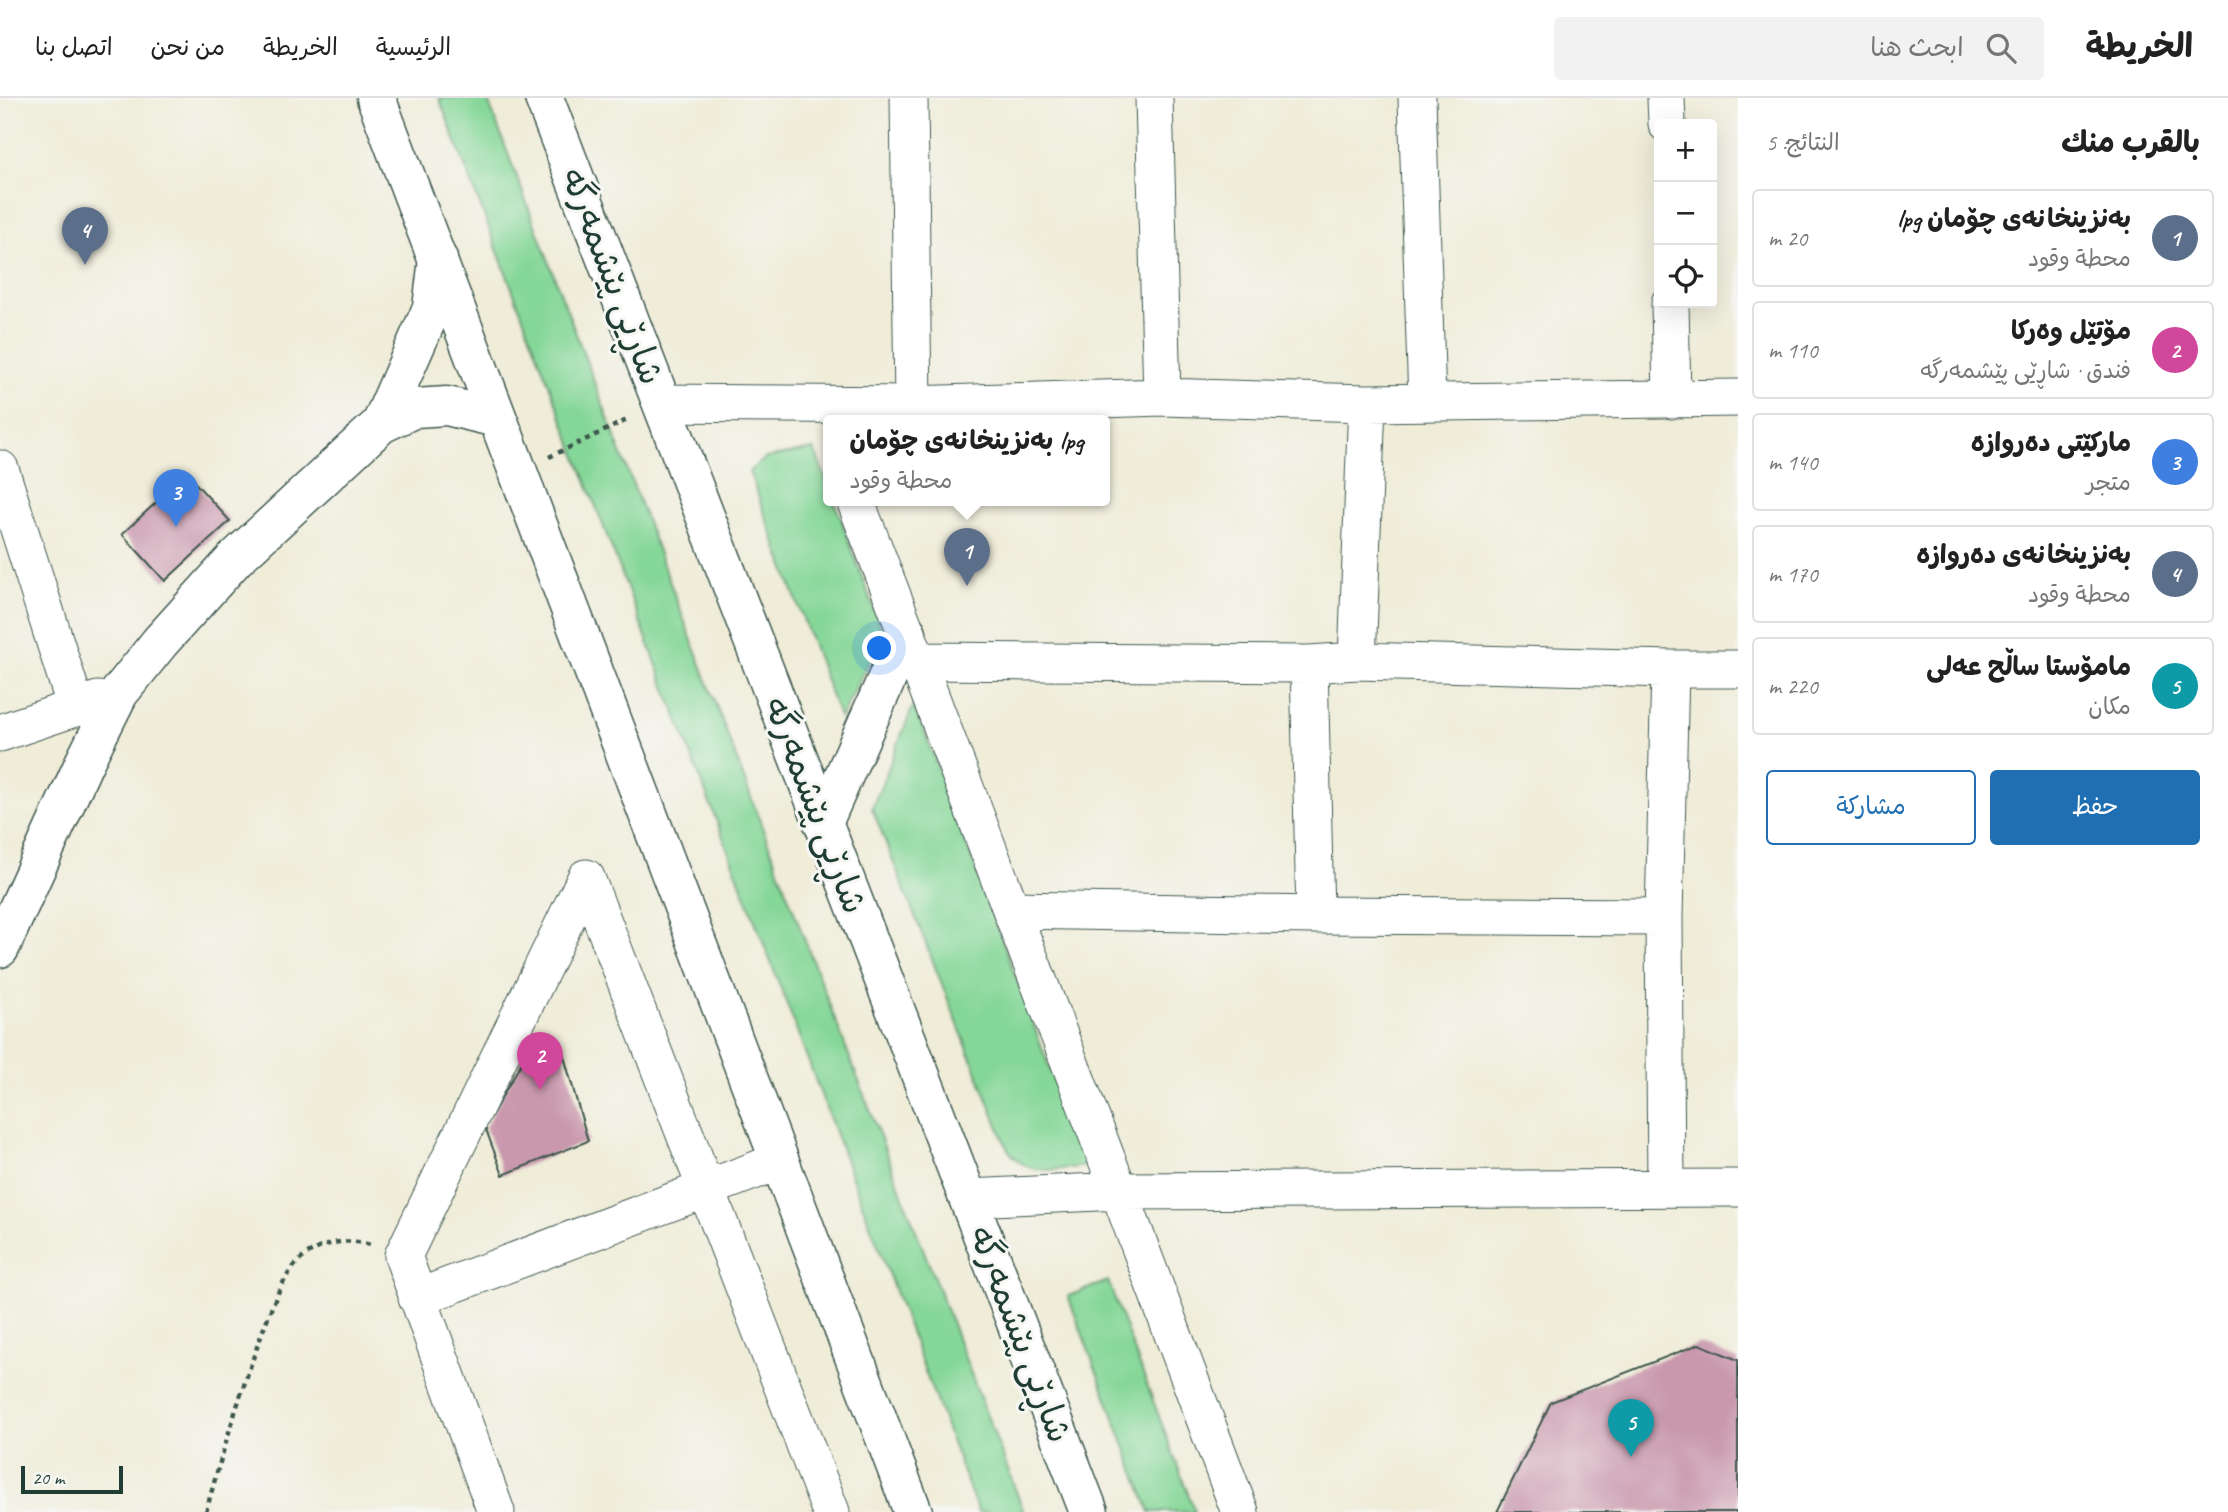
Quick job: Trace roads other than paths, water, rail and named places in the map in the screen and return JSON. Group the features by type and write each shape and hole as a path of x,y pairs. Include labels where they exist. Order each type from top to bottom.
{"main road":[{"path":"376,98 913,1512"},
{"name":"شاڕێی پێشمەرگە","path":"544,98 1089,1512"},
{"path":"381,424 432,308 438,259"},
{"path":"0,948 84,763 119,693 160,642 235,559 381,424 415,408 447,406 498,418"},
{"path":"823,823 913,647"}],"street":[{"path":"909,98 913,405"},
{"path":"1154,98 1162,397"},
{"path":"1417,98 1427,402"},
{"path":"1666,98 1667,119"},
{"path":"1670,308 1672,400"},
{"path":"844,415 913,405 1162,397 1367,403 1738,398"},
{"path":"1357,661 1367,403"},
{"path":"662,404 823,418"},
{"path":"0,471 76,708"},
{"path":"857,506 1240,1512"},
{"path":"913,647 1309,664 1357,661 1738,669"},
{"path":"1309,664 1315,915"},
{"path":"1666,1187 1664,917 1670,669"},
{"path":"0,733 119,693"},
{"path":"491,1510 403,1256 586,878 831,1512"},
{"path":"1012,910 1664,917"},
{"path":"417,1298 780,1161"},
{"path":"969,1198 1120,1191 1738,1188"}],"place":[{"name":"بەنزینخانەی دەروازە","path":"85,265"},
{"name":"مارکێتی دەروازە","path":"176,527"},
{"name":"بەنزینخانەی چۆمان lpg","path":"967,586"},
{"name":"مۆتێل وەرکا","path":"540,1090"},
{"name":"مامۆستا ساڵح عەلی","path":"1631,1457"}]}
